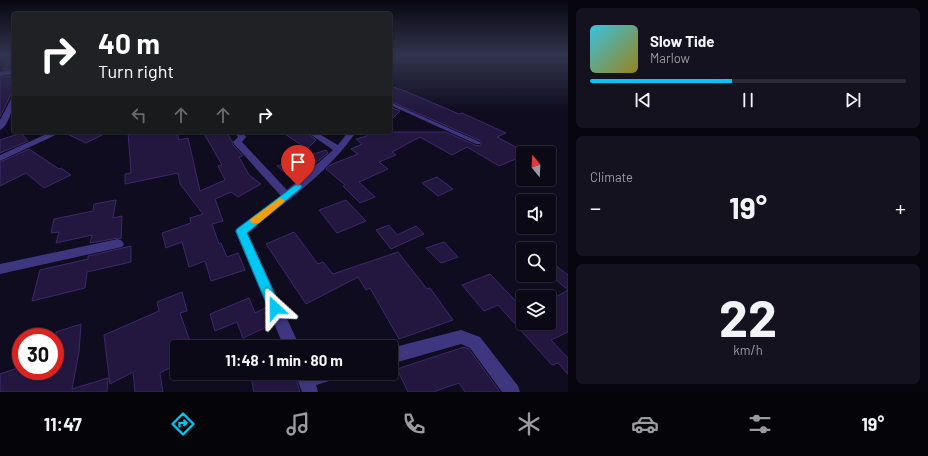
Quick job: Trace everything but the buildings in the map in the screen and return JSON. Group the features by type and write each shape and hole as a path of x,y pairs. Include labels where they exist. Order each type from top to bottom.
{"street":[{"path":"0,128 3,115 12,102"},
{"path":"0,158 54,134"},
{"path":"240,134 242,137 237,142 287,196"},
{"path":"314,134 338,149"},
{"path":"289,340 241,231 287,196 338,149 350,134"},
{"path":"0,269 118,244"},
{"path":"398,354 461,337 475,342 512,392"}],"lane":[{"path":"392,104 478,143"}],"slow traffic":[{"path":"255,220 280,201"}],"route":[{"path":"275,308 241,231 298,186"}]}
